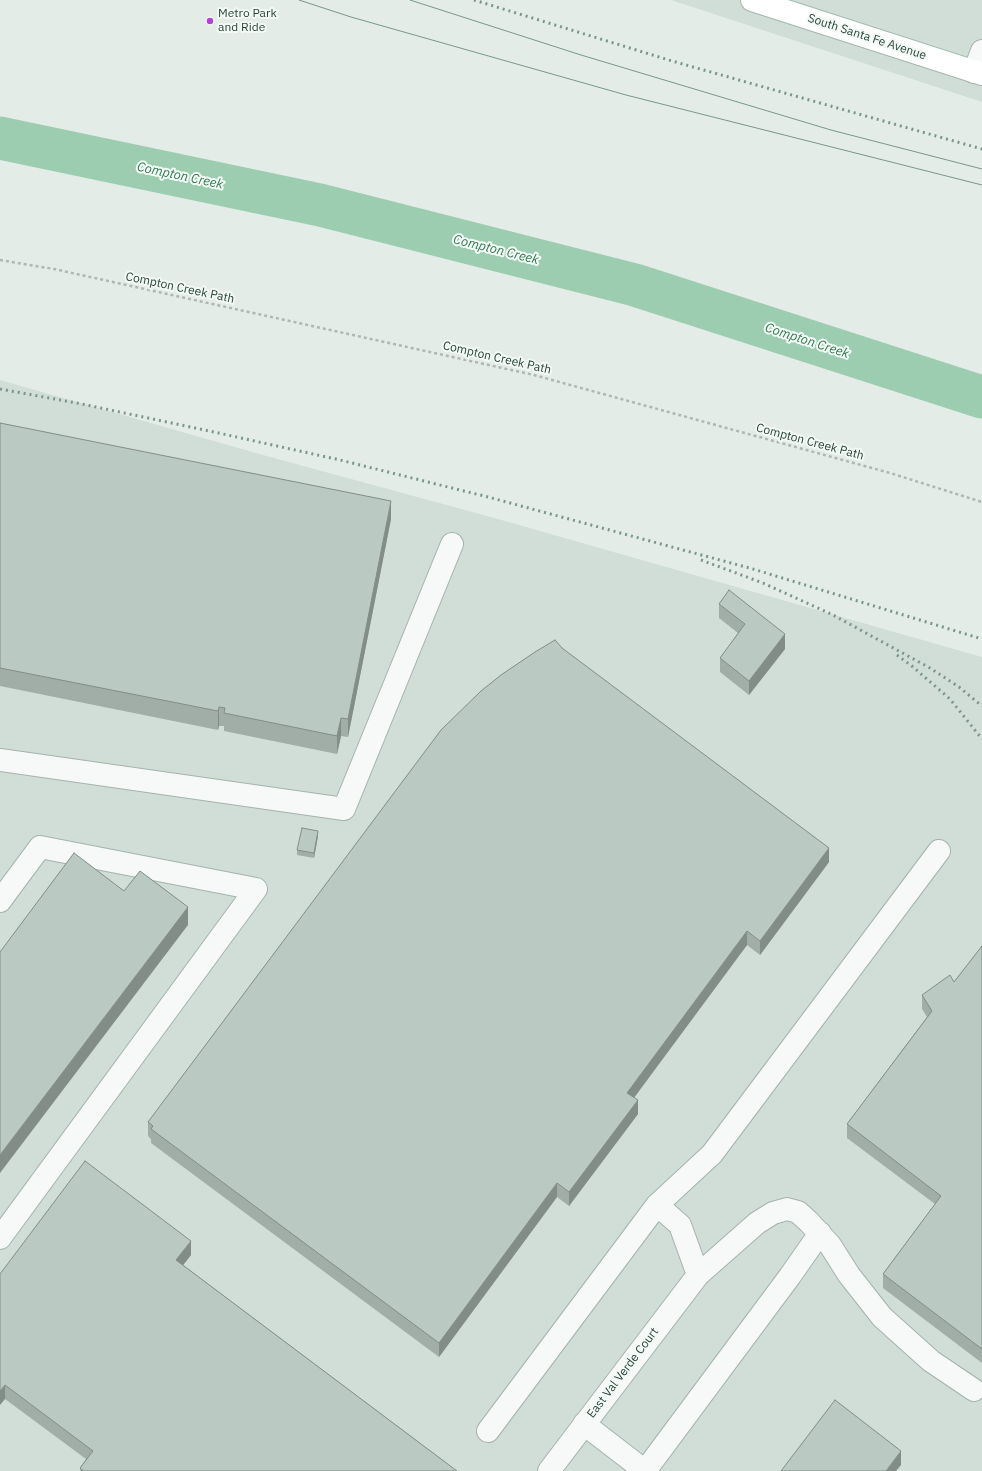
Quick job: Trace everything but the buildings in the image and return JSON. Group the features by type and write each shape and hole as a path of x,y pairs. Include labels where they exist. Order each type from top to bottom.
{"main road":[{"name":"South Santa Fe Avenue","path":"752,0 978,73"}],"street":[{"path":"978,73 982,51"},
{"path":"0,760 344,808 452,544"},
{"path":"0,901 40,848 256,889 0,1238"},
{"path":"488,1431 657,1205 712,1154 939,851"},
{"path":"657,1205 680,1225 698,1275"},
{"name":"East Val Verde Court","path":"549,1471 698,1275 757,1223 773,1213 787,1209 798,1212 820,1233 830,1245 849,1275 882,1317 930,1361 974,1390"},
{"path":"584,1424 644,1471 790,1276 820,1233"}],"path":[{"name":"Compton Creek Path","path":"0,260 54,269 534,375 890,473 982,502"}],"shaded area":[{"path":"671,0 982,0 982,102"},
{"path":"0,380 263,455 498,519 982,657 982,1471 0,1471"}],"waterway":[{"name":"Compton Creek","path":"0,138 320,205 635,285 982,397"}],"tram line":[{"path":"299,0 351,17 626,95 982,185"},
{"path":"410,0 581,55 831,130 982,169"}],"railway":[{"path":"474,0 672,61 982,149"},
{"path":"0,389 82,404 214,432 340,460 488,497 753,569 982,639"},
{"path":"701,560 763,583 833,615 930,668 959,687 982,706"},
{"path":"897,655 950,699 982,739"}],"place":[{"name":"Metro Park and Ride","path":"210,21"}]}
